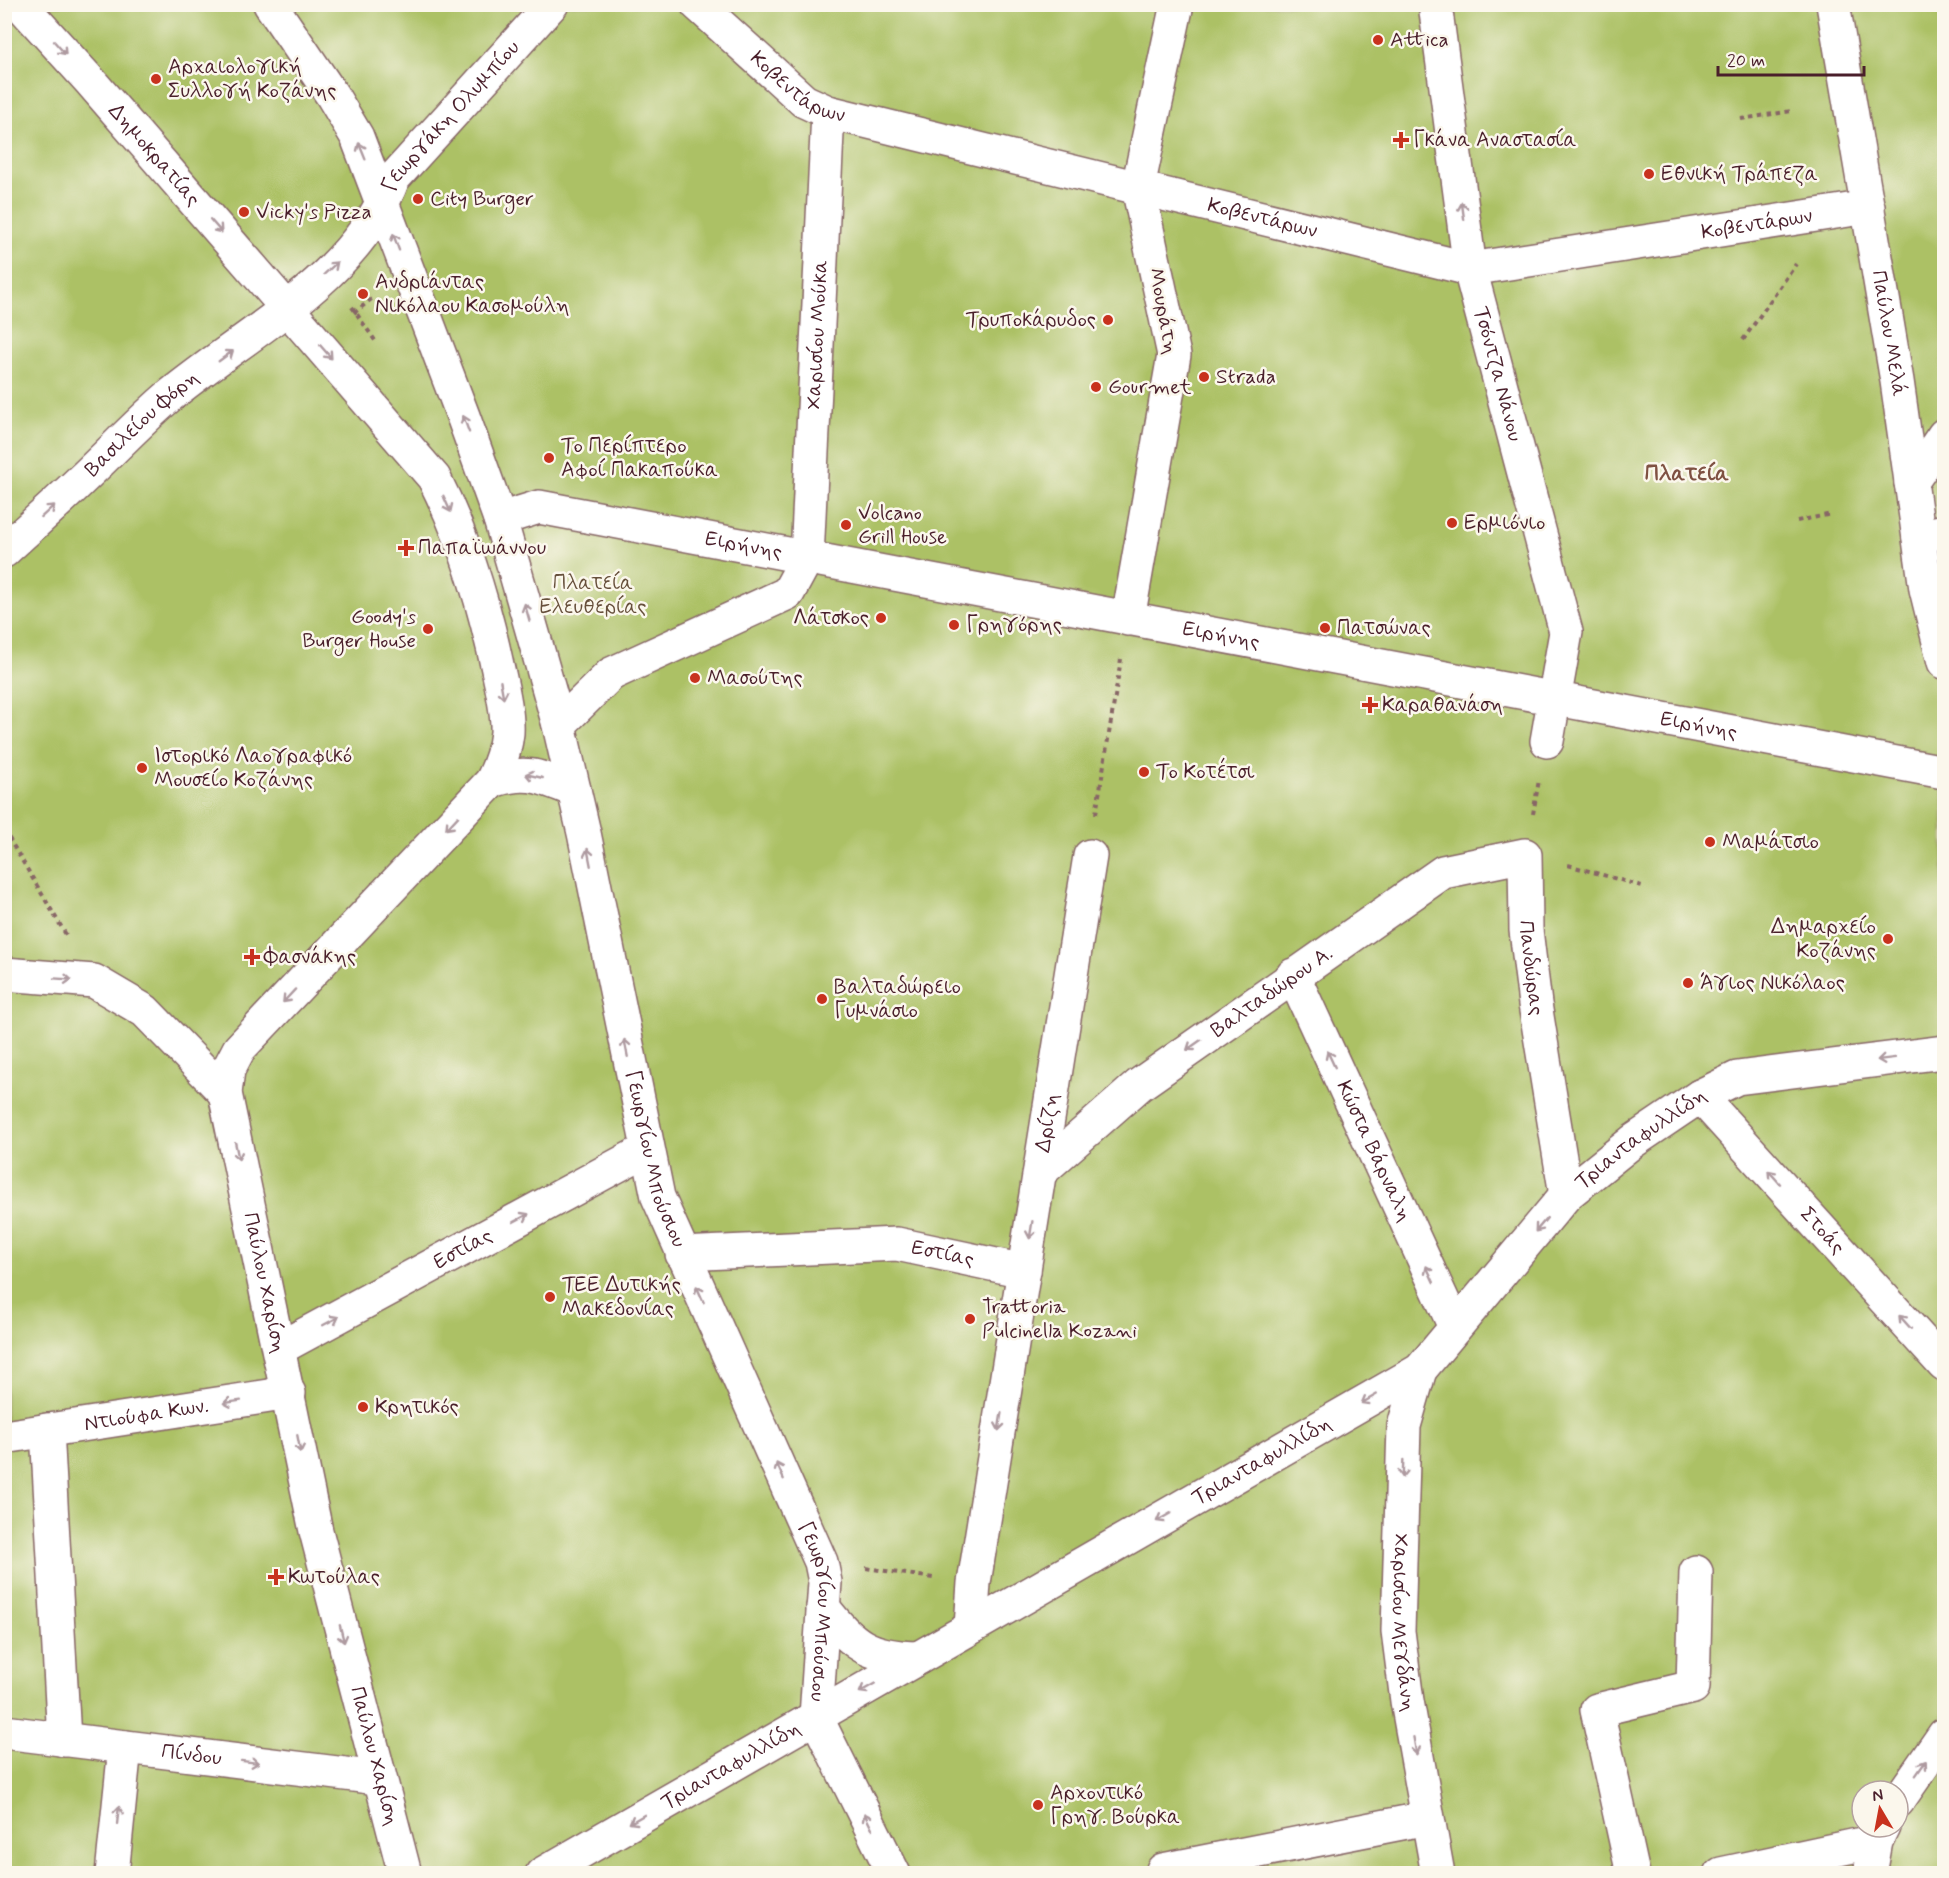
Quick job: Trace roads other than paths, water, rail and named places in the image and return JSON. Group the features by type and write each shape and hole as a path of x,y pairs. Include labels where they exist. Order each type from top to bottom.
{"street":[{"name":"Δημοκρατίας","path":"20,4 287,308"},
{"path":"270,4 332,95 352,129 383,206 500,519 559,725 574,790"},
{"name":"Γεωργάκη Ολυμπίου","path":"383,206 393,179 552,4"},
{"name":"Κοβεντάρων","path":"697,4 804,101 828,112 1470,269 1868,207"},
{"name":"Μουράτη","path":"1128,619 1174,355 1138,187 1177,4"},
{"name":"Τσόντζα Νάνου","path":"1435,4 1470,269 1566,632 1547,741"},
{"name":"Παύλου Μελά","path":"1833,4 1868,207 1911,483 1932,534 1926,589 1944,662"},
{"name":"Χαρισίου Μούκα","path":"807,558 828,112"},
{"path":"383,206 366,232 347,253 287,308 420,459 434,478 448,504 475,582 503,695 507,731 502,763 492,781"},
{"name":"Βασιλείου Φόρη","path":"4,551 170,397 287,308"},
{"path":"1911,483 1944,435"},
{"name":"Ειρήνης","path":"500,519 539,507 1944,772"},
{"path":"559,725 610,674 788,593 807,558"},
{"path":"492,781 512,774 529,773 574,790"},
{"name":"Παύλου Χαρίση","path":"405,1874 378,1778 316,1531 280,1348 225,1093 228,1070 239,1049 492,781"},
{"name":"Γεωργίου Μπούσιου","path":"574,790 646,1150 658,1197 820,1562 825,1582 816,1688 816,1717"},
{"name":"Βαλταδώρου Α.","path":"1040,1172 1139,1085 1443,872 1526,855"},
{"name":"Πανδώρας","path":"1526,855 1526,930 1532,983 1566,1195"},
{"name":"Δρίζη","path":"971,1627 974,1583 1090,856"},
{"path":"4,974 94,981 145,1011 225,1093"},
{"name":"Κώστα Βάρναλη","path":"1293,975 1455,1327"},
{"name":"Τριανταφυλλίδη","path":"542,1874 1420,1370 1566,1195 1632,1142 1700,1096 1737,1078 1944,1052"},
{"name":"Στοάς","path":"1700,1096 1941,1353"},
{"name":"Εστίας","path":"280,1348 646,1150"},
{"name":"Εστίας","path":"682,1254 897,1244 1024,1271"},
{"name":"Χαρισίου Μεγδάνη","path":"1420,1370 1404,1426 1398,1632 1438,1874"},
{"name":"Ντιούφα Κων.","path":"4,1437 289,1393"},
{"path":"47,1430 64,1740"},
{"path":"1633,1874 1597,1710 1694,1687 1696,1572"},
{"path":"823,1607 853,1642 866,1650 894,1657 918,1658"},
{"path":"816,1717 894,1874"},
{"name":"Πίνδου","path":"4,1732 378,1778"},
{"path":"1910,1784 1944,1735"},
{"path":"112,1874 125,1747"},
{"path":"1163,1870 1427,1818"},
{"path":"1721,1874 1860,1839"},
{"path":"1870,1874 1879,1839"}],"place":[{"name":"Attica","path":"1378,40"},
{"name":"Αρχαιολογική Συλλογή Κοζάνης","path":"156,79"},
{"name":"Γκάνα Αναστασία","path":"1401,140"},
{"name":"Εθνική Τράπεζα","path":"1649,174"},
{"name":"City Burger","path":"418,199"},
{"name":"Vicky's Pizza","path":"244,212"},
{"name":"Ανδριάντας Νικόλαου Κασομούλη","path":"363,294"},
{"name":"Τρυποκάρυδος","path":"1108,320"},
{"name":"Strada","path":"1204,377"},
{"name":"Gourmet","path":"1096,387"},
{"name":"Το Περίπτερο Αφοί Πακαπούκα","path":"549,458"},
{"name":"Ερμιόνιο","path":"1452,523"},
{"name":"Volcano Grill House","path":"846,525"},
{"name":"Παπαϊωάννου","path":"406,548"},
{"name":"Λάτσκος","path":"881,618"},
{"name":"Γρηγόρης","path":"954,625"},
{"name":"Πατσώνας","path":"1325,628"},
{"name":"Goody's Burger House","path":"428,629"},
{"name":"Μασούτης","path":"695,678"},
{"name":"Καραθανάση","path":"1370,705"},
{"name":"Ιστορικό Λαογραφικό Μουσείο Κοζάνης","path":"142,768"},
{"name":"Το Κοτέτσι","path":"1144,772"},
{"name":"Μαμάτσιο","path":"1710,842"},
{"name":"Δημαρχείο Κοζάνης","path":"1888,939"},
{"name":"Φασνάκης","path":"252,957"},
{"name":"Άγιος Νικόλαος","path":"1688,983"},
{"name":"Βαλταδώρειο Γυμνάσιο","path":"822,999"},
{"name":"ΤΕΕ Δυτικής Μακεδονίας","path":"550,1297"},
{"name":"Trattoria Pulcinella Kozani","path":"970,1319"},
{"name":"Κρητικός","path":"363,1407"},
{"name":"Κωτούλας","path":"276,1577"},
{"name":"Αρχοντικό Γρηγ. Βούρκα","path":"1038,1805"}],"district":[{"name":"Πλατεία","path":"1687,474"}],"park label":[{"name":"Πλατεία Ελευθερίας","path":"593,595"}]}
